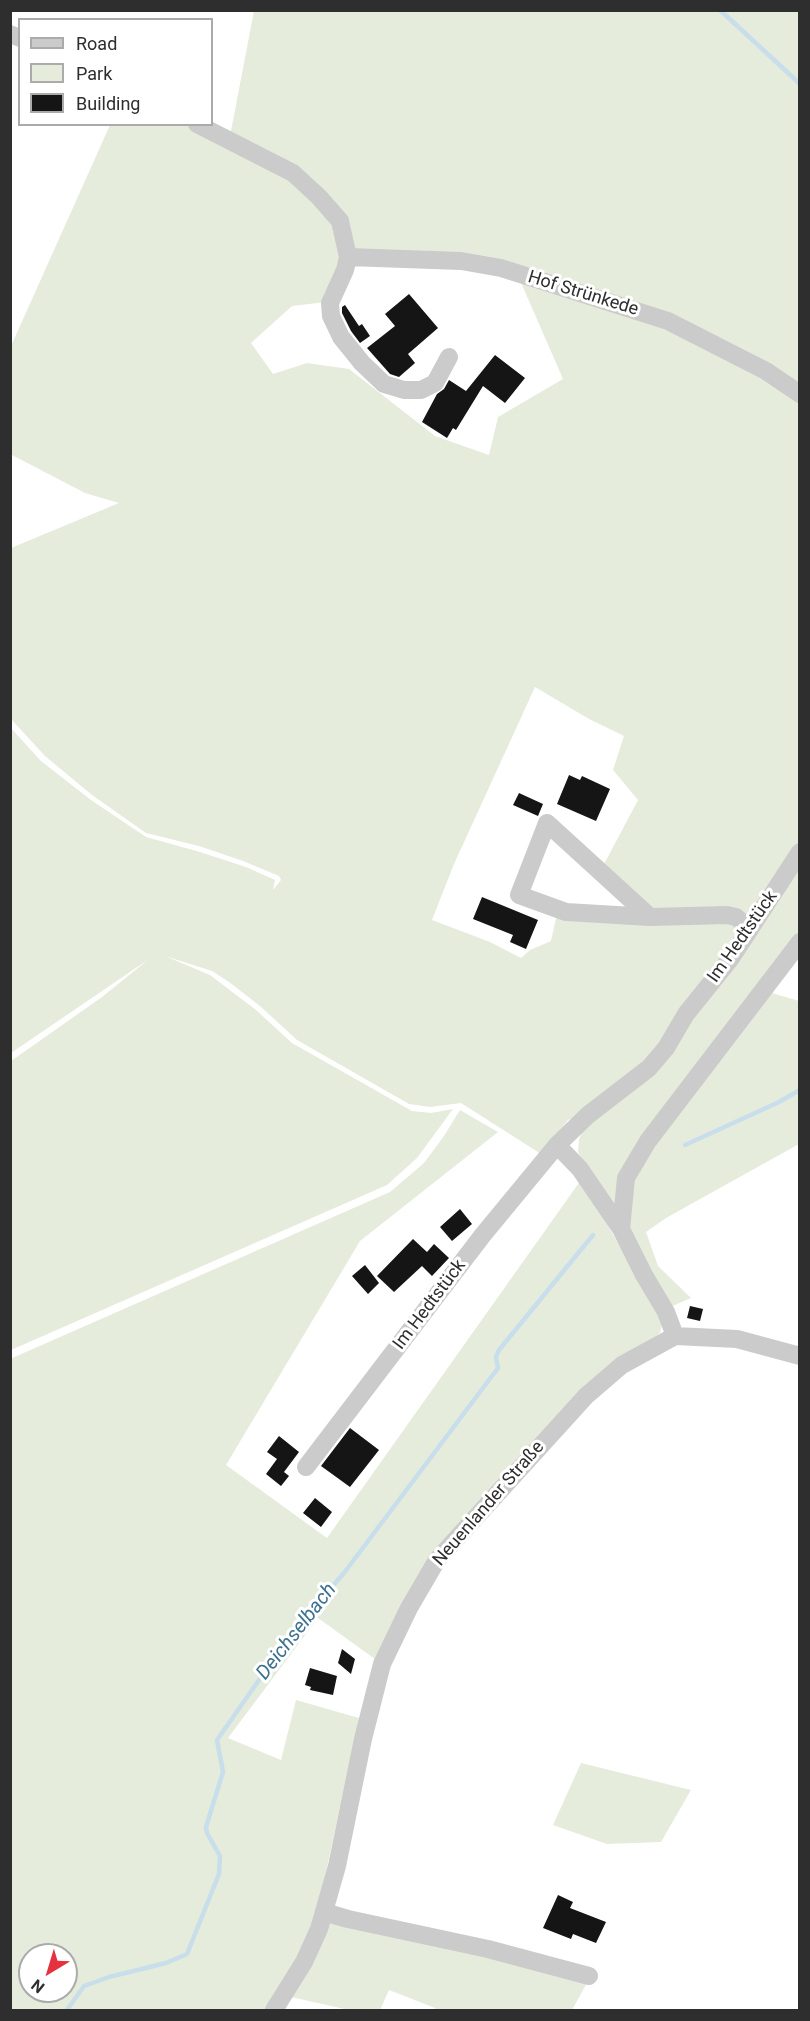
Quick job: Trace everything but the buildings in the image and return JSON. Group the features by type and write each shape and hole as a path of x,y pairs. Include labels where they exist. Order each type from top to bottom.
{"street":[{"path":"201,126 293,173 319,196 339,221 348,257 345,270 330,303 331,316 342,337 362,363 384,384 404,390 421,390 435,382 449,357"},
{"name":"Hof Strünkede","path":"348,257 461,261 501,268 668,321 766,371 800,394"},
{"path":"650,917 547,823 519,895 566,912 650,917 727,915 736,917 749,928"},
{"name":"Im Hedtstück","path":"306,1467 482,1236 556,1145 588,1115 649,1068 666,1048 686,1014 732,958 749,928 800,852"},
{"path":"621,1229 626,1178 648,1141 800,942"},
{"path":"556,1145 580,1169 621,1229 666,1312 675,1336 737,1339 800,1356"},
{"name":"Neuenlander Straße","path":"274,2010 304,1962 319,1929 337,1866 363,1739 382,1665 409,1608 437,1560 586,1396 622,1365 675,1336"},
{"path":"324,1912 488,1949 589,1976"}],"green space":[{"path":"254,11 799,11 799,388 776,371 540,279 352,253 344,221 230,136"},
{"path":"110,126 191,126 285,171 336,221 338,268 326,302 292,306 251,343 273,374 307,363 349,369 435,436 489,455 498,417 563,379 519,278 666,325 800,400 799,956 772,993 799,1001 799,1144 666,1218 646,1232 658,1266 691,1298 668,1308 603,1200 578,1152 579,1139 588,1121 654,1069 746,921 654,910 603,866 638,800 613,770 624,736 589,719 535,687 454,864 432,920 490,942 521,958 530,950 551,941 557,914 731,922 737,930 732,942 664,1044 582,1115 568,1120 541,1154 461,1103 430,1107 409,1104 297,1040 260,1006 212,971 165,956 210,975 256,1010 292,1043 412,1111 431,1113 453,1109 417,1158 387,1185 11,1350 11,1061 102,997 149,959 11,1053 10,727 41,761 91,800 146,837 246,867 275,880 273,890 281,880 279,876 243,861 199,846 146,833 92,795 45,756 11,719 11,548 119,503 85,493 10,454 11,346"},
{"path":"460,1110 498,1132 360,1241 226,1465 327,1538 581,1180 663,1320 660,1333 469,1514 379,1662 318,1618 228,1738 281,1760 296,1700 359,1718 317,1914 298,1959 266,2010 11,2010 10,1359 390,1192 424,1163"},
{"path":"581,1763 691,1790 661,1842 607,1844 553,1825"},
{"path":"330,1919 588,1981 572,2010 435,2010 435,2008 389,1990 380,2010 349,2010 291,1997"}],"waterway":[{"path":"720,10 800,84"},
{"name":"Deichselbach","path":"685,1145 777,1103 800,1090"},
{"name":"Deichselbach","path":"67,2010 84,1986 109,1977 166,1963 187,1954 219,1874 220,1856 206,1827 223,1772 217,1740 294,1630 344,1573 498,1368 496,1357 499,1350 593,1235"}]}
